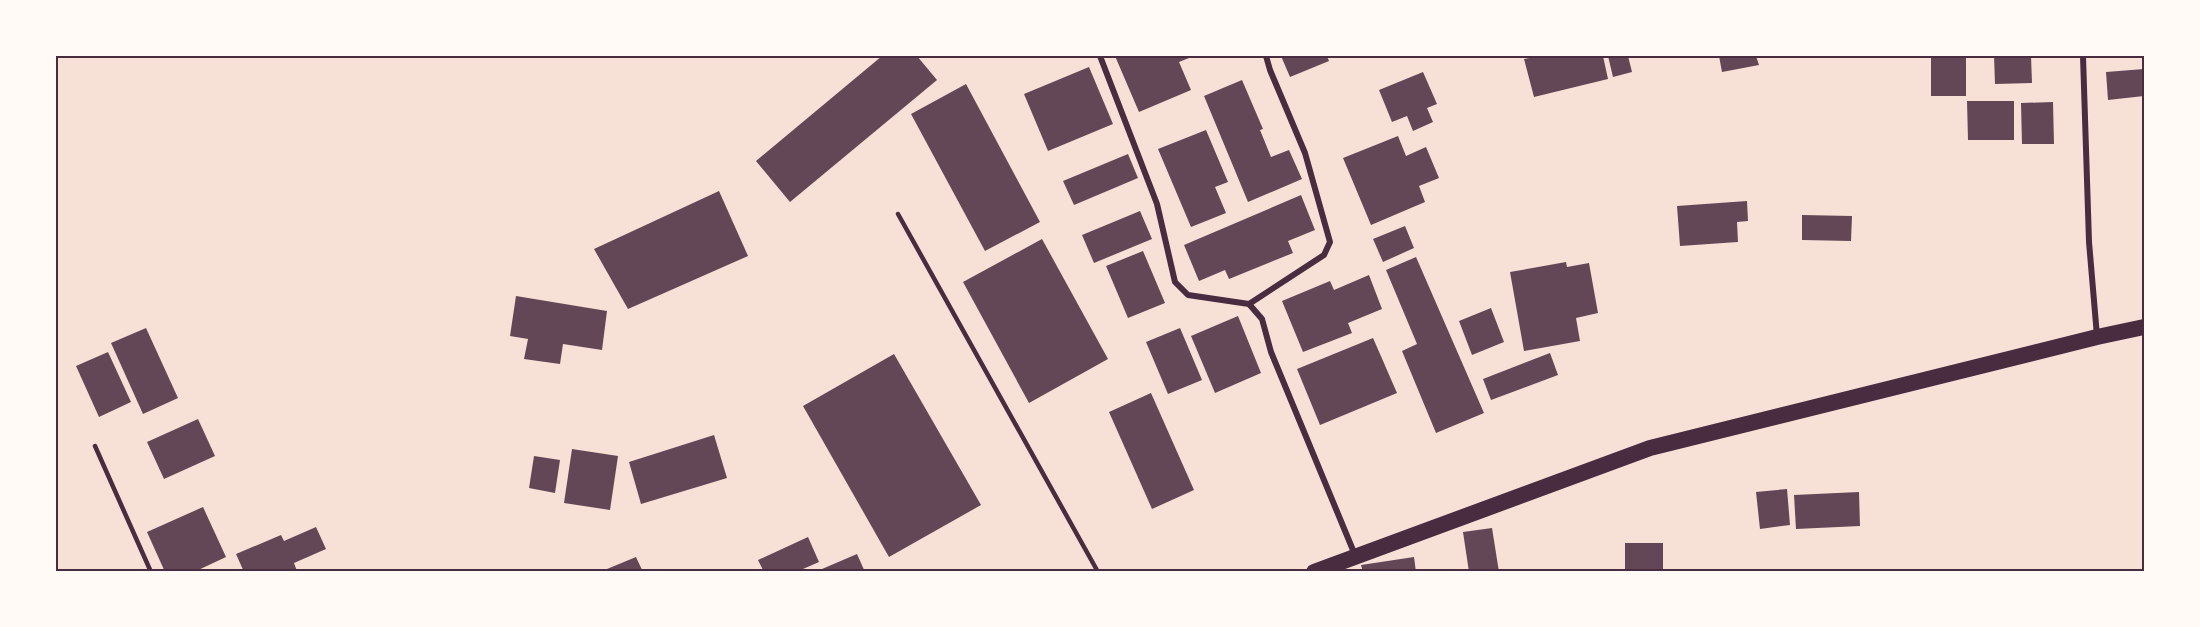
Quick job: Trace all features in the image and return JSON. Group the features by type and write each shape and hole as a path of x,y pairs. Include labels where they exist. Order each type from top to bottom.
{"highway":[{"path":"1314,572 1650,448 2145,327"}],"street":[{"path":"1100,56 1157,204 1175,282 1188,295 1249,304 1262,319 1271,352 1355,556"},
{"path":"1249,304 1324,255 1330,242 1305,153 1266,56"},
{"path":"2083,56 2089,242 2097,337"}],"lane":[{"path":"898,214 1098,572"},
{"path":"95,446 151,572"}],"building":[{"path":"882,56 917,56 937,80 790,202 756,161"},
{"path":"1115,56 1194,56 1179,62 1191,90 1139,112"},
{"path":"1281,56 1327,56 1329,61 1290,77"},
{"path":"1540,56 1603,56 1608,79 1534,97 1524,59"},
{"path":"1608,56 1628,56 1632,72 1613,77"},
{"path":"1719,56 1756,56 1759,65 1722,72"},
{"path":"1931,56 1966,56 1966,96 1931,96"},
{"path":"1994,56 2031,56 2032,83 1995,84"},
{"path":"1089,67 1113,124 1048,151 1024,94"},
{"path":"2144,69 2144,96 2108,100 2106,72"},
{"path":"1423,72 1437,104 1427,108 1433,122 1413,131 1407,116 1392,122 1379,90"},
{"path":"1242,80 1263,129 1260,130 1271,157 1289,150 1302,179 1248,202 1204,96"},
{"path":"966,84 1040,222 985,251 911,114"},
{"path":"1967,101 2014,101 2014,140 1968,140"},
{"path":"2053,102 2054,144 2022,144 2021,103"},
{"path":"1206,130 1228,182 1215,187 1226,213 1191,227 1158,149"},
{"path":"1398,136 1406,156 1426,147 1439,178 1419,186 1425,202 1371,225 1343,158"},
{"path":"1128,154 1138,178 1074,205 1063,181"},
{"path":"719,191 748,256 628,309 594,249"},
{"path":"1301,195 1315,230 1288,241 1293,253 1229,279 1225,270 1199,281 1184,245"},
{"path":"1747,201 1748,221 1737,222 1738,242 1680,246 1677,206"},
{"path":"1140,211 1152,239 1094,263 1082,235"},
{"path":"1802,215 1852,216 1851,241 1802,240"},
{"path":"1405,226 1414,248 1383,262 1373,239"},
{"path":"1042,239 1108,359 1029,403 963,282"},
{"path":"1143,251 1165,303 1128,318 1106,266"},
{"path":"1416,257 1484,413 1436,433 1402,351 1417,344 1386,270"},
{"path":"1566,262 1567,267 1589,263 1598,313 1576,318 1580,341 1524,351 1510,272"},
{"path":"1369,275 1382,309 1348,323 1352,333 1303,352 1282,301 1330,281 1334,290"},
{"path":"516,296 607,311 602,350 563,344 560,364 524,359 528,339 510,336"},
{"path":"1491,308 1504,342 1472,355 1459,321"},
{"path":"1238,316 1261,373 1215,393 1191,336"},
{"path":"146,328 178,398 143,414 111,343"},
{"path":"1180,328 1202,380 1168,394 1146,342"},
{"path":"1373,338 1397,393 1320,425 1297,369"},
{"path":"108,352 131,402 99,417 76,366"},
{"path":"1550,353 1558,375 1491,400 1483,379"},
{"path":"894,354 981,505 889,557 803,406"},
{"path":"1151,393 1194,490 1152,509 1109,412"},
{"path":"198,419 215,456 164,479 147,442"},
{"path":"714,435 727,478 641,504 629,462"},
{"path":"572,449 618,456 610,510 564,503"},
{"path":"534,456 560,460 555,493 529,488"},
{"path":"1787,489 1790,525 1760,529 1756,492"},
{"path":"1859,492 1860,526 1796,529 1794,495"},
{"path":"203,507 226,557 194,572 165,572 147,532"},
{"path":"316,527 326,549 294,563 297,571 244,572 236,554 281,535 284,541"},
{"path":"1492,528 1499,572 1469,572 1463,532"},
{"path":"808,537 819,562 803,569 805,572 764,572 758,560"},
{"path":"1625,543 1663,543 1663,569 1683,570 1683,572 1625,572"},
{"path":"857,554 865,572 823,572 822,569"},
{"path":"636,557 643,572 603,572 607,569"},
{"path":"1414,557 1416,572 1363,572 1361,565"}]}
